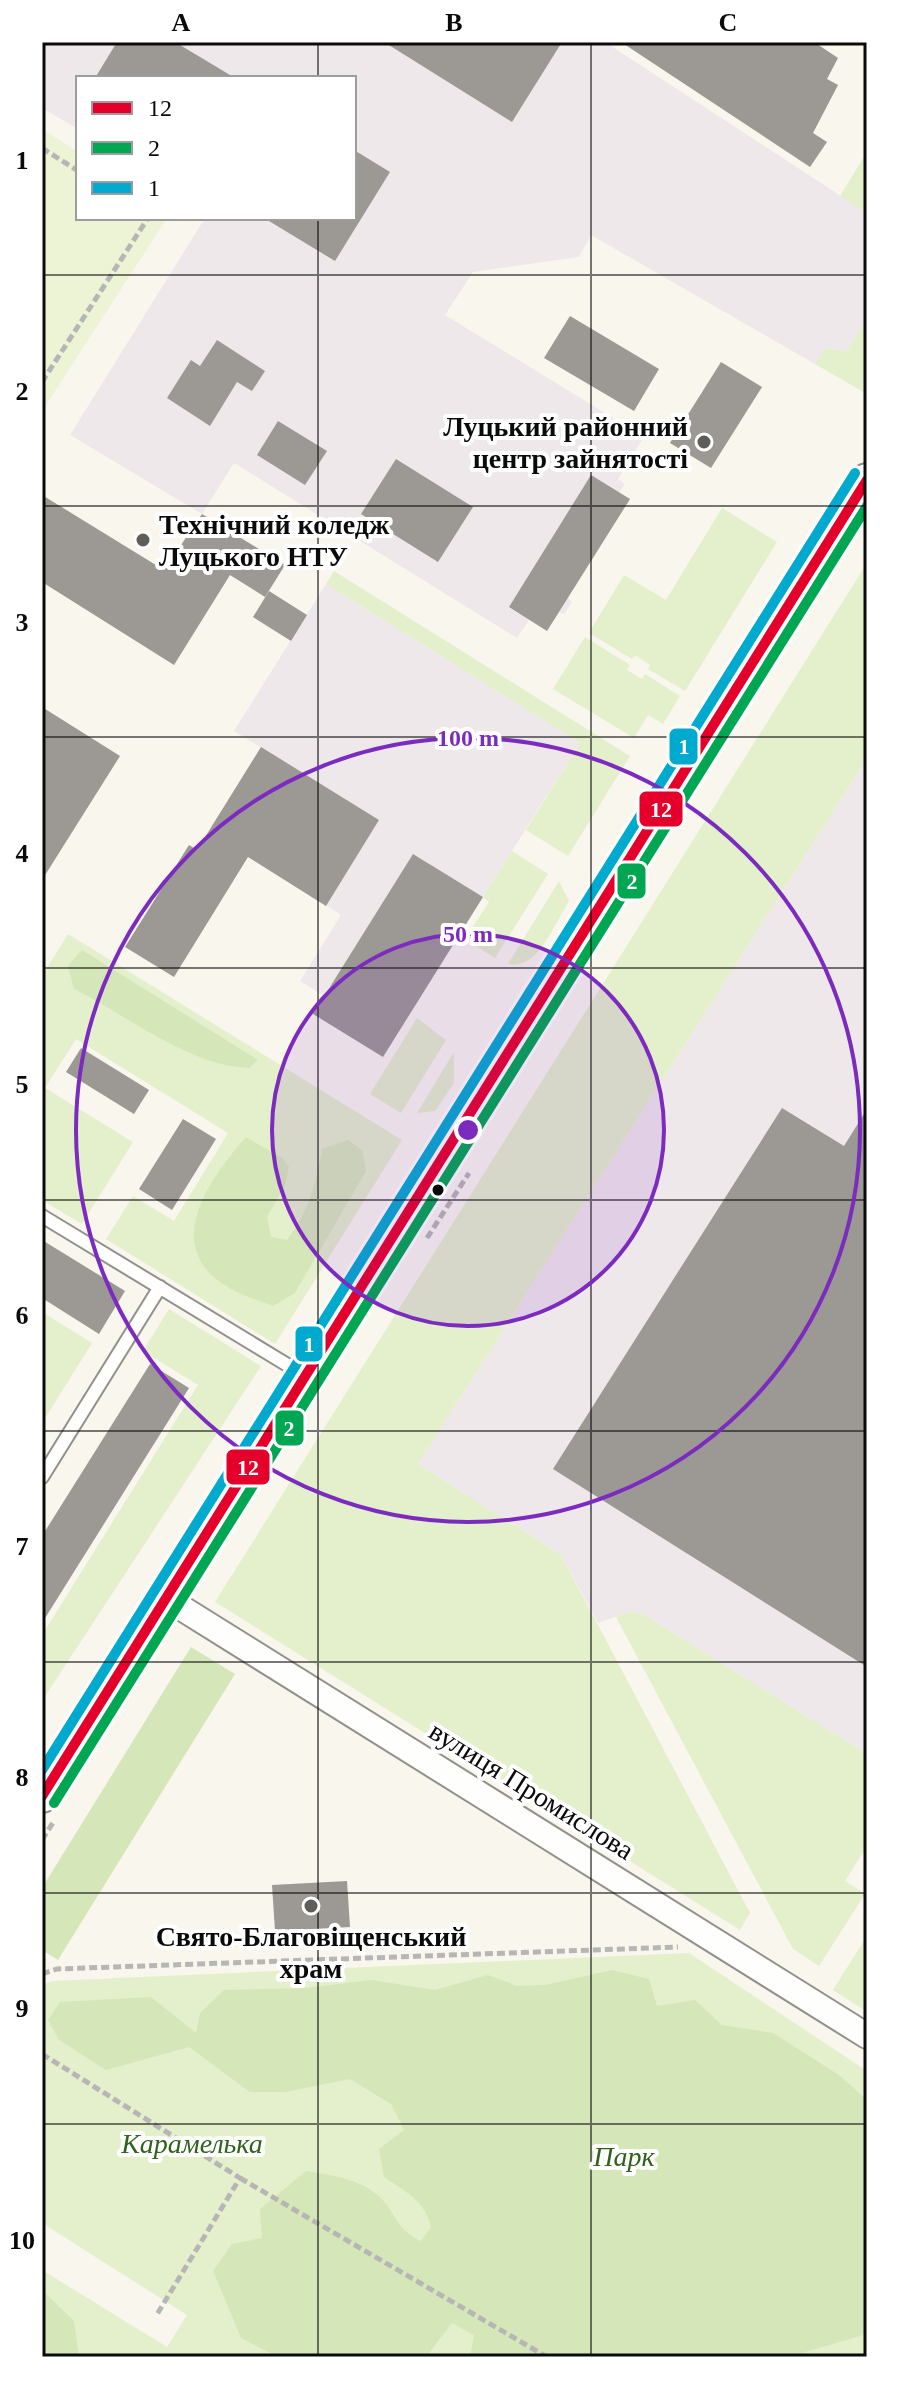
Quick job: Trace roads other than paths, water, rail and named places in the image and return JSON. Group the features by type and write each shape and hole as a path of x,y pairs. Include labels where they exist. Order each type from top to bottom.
{"street":[{"path":"42,1796 867,480"},
{"name":"вулиця Промислова","path":"164,1597 867,2036"}],"lane":[{"path":"42,1216 304,1375"},
{"path":"42,1477 160,1287"}],"place":[{"name":"Луцький районний центр зайнятості","path":"704,442"},
{"name":"Технічний коледж Луцького НТУ","path":"143,540"},
{"name":"Свято-Благовіщенський храм","path":"311,1906"}],"park label":[{"name":"Карамелька","path":"192,2143"},
{"name":"Парк","path":"624,2156"}]}
